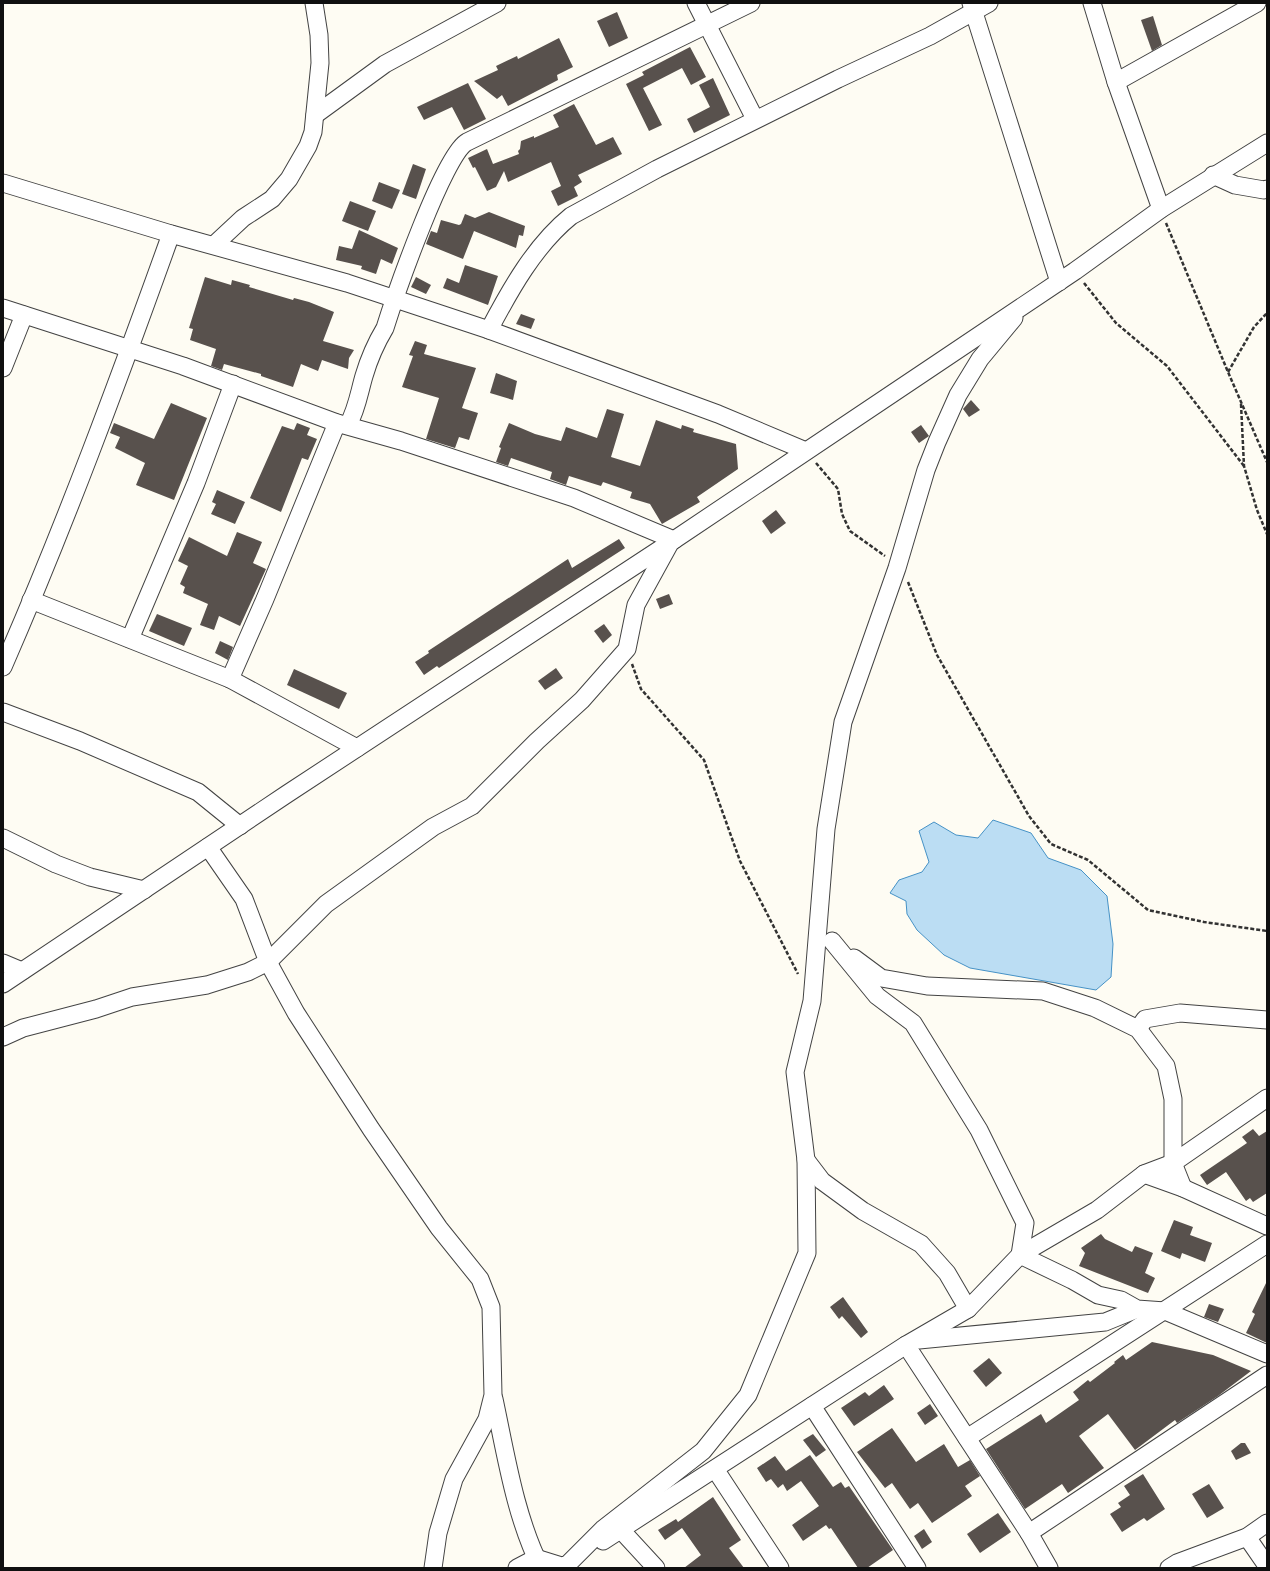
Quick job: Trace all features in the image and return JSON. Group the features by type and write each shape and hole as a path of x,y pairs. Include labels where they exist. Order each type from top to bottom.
{"street":[{"path":"214,245 243,218 272,199 289,179 308,146 313,132 320,62 314,3"},
{"path":"315,115 385,64 497,3"},
{"path":"696,3 756,120"},
{"path":"230,679 342,424 354,413 375,345 385,328 429,208 461,146 751,3"},
{"path":"489,330 506,298 535,255 559,226 571,216 658,169 930,36 972,7 989,3"},
{"path":"1092,3 1116,82 1161,209"},
{"path":"1116,82 1249,5"},
{"path":"972,7 1059,282"},
{"path":"3,984 357,748 672,541 1059,282 1161,209 1213,175 1267,143"},
{"path":"1213,175 1235,185 1264,190 1267,189"},
{"path":"3,183 171,234 214,245 395,299 489,330 711,412 806,451"},
{"path":"3,667 31,600 130,348 171,234"},
{"path":"563,1567 603,1529 703,1451 748,1395 807,1253 806,1160 795,1072 812,1001 826,829 843,722 897,568 926,470 958,395 980,359 1028,302"},
{"path":"3,308 130,348 342,424 574,498 672,541"},
{"path":"3,368 24,315"},
{"path":"130,639 190,497 233,384"},
{"path":"3,1036 24,1028 96,1009 132,997 207,985 248,972 268,962 326,904 433,827 472,806 537,741 582,700 627,649 636,605 672,541"},
{"path":"31,600 230,679 357,748"},
{"path":"3,712 80,741 198,792 240,826"},
{"path":"3,838 56,864 85,875 144,890"},
{"path":"208,847 244,900 268,962 296,1012 371,1129 439,1228 480,1279 491,1307 493,1395 510,1476 539,1563"},
{"path":"818,930 881,978 927,986 1043,991 1095,1008 1138,1029 1166,1066 1173,1099 1173,1163 1183,1188"},
{"path":"832,941 877,996 913,1022 979,1130 1025,1224 1020,1255"},
{"path":"3,963 22,971"},
{"path":"1138,1029 1145,1019 1180,1013 1267,1020"},
{"path":"517,1568 539,1563 563,1567 909,1343 968,1309 1020,1255 1097,1210 1144,1174 1173,1163 1267,1098"},
{"path":"806,1160 822,1180 863,1212 921,1244 946,1273 968,1309"},
{"path":"1144,1174 1183,1188 1267,1226"},
{"path":"967,1438 1267,1244"},
{"path":"1020,1255 1072,1280 1098,1295 1121,1300 1137,1309 1165,1311 1267,1354"},
{"path":"909,1343 1105,1322 1137,1309"},
{"path":"909,1343 967,1438 1029,1533 1049,1568"},
{"path":"1029,1533 1267,1375"},
{"path":"433,1568 438,1533 454,1479 487,1419 493,1395"},
{"path":"812,1406 917,1568"},
{"path":"715,1469 776,1567"},
{"path":"1169,1568 1177,1563 1247,1537 1267,1523"},
{"path":"621,1530 656,1568"},
{"path":"1247,1537 1267,1566"}],"path":[{"path":"1161,209 1267,462"},
{"path":"1075,271 1116,323 1166,366 1244,466"},
{"path":"1228,372 1254,327 1267,312"},
{"path":"1241,401 1244,466 1256,510 1267,534"},
{"path":"1261,447 1267,448"},
{"path":"806,451 838,489 842,514 850,531 882,552 905,575 937,655 1029,816 1051,844 1088,860 1148,910 1204,922 1267,930"},
{"path":"627,649 641,689 704,760 740,861 801,980"}],"water":[{"path":"993,820 1031,833 1048,858 1081,870 1107,896 1113,944 1111,977 1096,990 970,968 944,955 917,930 907,914 906,901 890,893 899,880 922,872 929,862 919,831 934,822 956,835 978,838"}],"building":[{"path":"617,12 628,38 609,47 597,21"},
{"path":"1153,16 1162,45 1152,51 1141,20"},
{"path":"559,38 573,67 557,75 558,80 508,106 502,95 497,99 474,81 498,70 496,66 517,56 518,59"},
{"path":"690,47 706,77 691,85 682,68 643,88 662,125 649,131 626,84 644,75 642,72"},
{"path":"713,78 730,115 694,133 687,119 710,107 699,85"},
{"path":"468,83 486,119 464,130 452,107 424,120 417,107"},
{"path":"574,104 596,145 613,137 622,154 578,175 582,182 574,187 578,196 558,206 551,191 561,186 551,162 508,182 504,171 496,187 487,191 475,167 473,168 468,158 487,149 493,164 519,154 518,151 520,149 521,141 534,136 534,138 559,127 553,115"},
{"path":"413,164 426,169 416,199 402,194"},
{"path":"379,182 400,190 392,209 372,201"},
{"path":"350,201 376,211 368,231 342,221"},
{"path":"489,212 525,226 523,236 519,235 516,248 474,231 463,259 426,244 431,231 437,233 441,220 459,225 461,224 465,214 475,218"},
{"path":"359,230 398,248 392,264 381,259 376,274 361,269 362,266 336,260 339,246 352,249"},
{"path":"465,265 498,276 488,305 443,288 447,278 459,283"},
{"path":"205,277 231,285 232,280 250,285 249,287 293,300 294,298 309,302 334,312 323,341 354,350 349,358 348,369 322,360 318,371 301,364 293,387 261,376 261,374 224,364 222,370 211,366 216,349 190,340 193,329 189,328"},
{"path":"416,277 431,285 426,294 411,287"},
{"path":"521,314 535,319 531,329 516,324"},
{"path":"415,341 427,345 424,354 476,368 462,408 478,413 469,440 459,437 455,448 426,439 439,398 402,387 413,356 409,355"},
{"path":"496,373 517,381 513,400 490,393"},
{"path":"971,400 980,410 969,417 963,409"},
{"path":"171,403 207,418 174,500 136,485 145,463 115,448 120,437 110,433 114,423 154,439"},
{"path":"607,409 624,414 611,457 640,466 656,420 681,429 682,425 694,429 693,432 736,444 738,469 697,497 700,502 662,524 650,504 630,498 632,492 603,482 601,486 569,476 566,485 550,479 552,472 511,458 508,466 496,462 501,448 499,447 509,423 535,434 561,441 566,427 597,438"},
{"path":"297,423 310,428 307,435 317,439 308,460 302,458 281,512 250,498 282,426 294,430"},
{"path":"921,425 929,436 919,443 911,432"},
{"path":"217,490 245,502 235,524 211,514 216,504 212,502"},
{"path":"776,510 786,523 771,534 762,521"},
{"path":"237,532 262,542 253,563 266,569 240,626 219,616 214,630 200,625 208,604 183,593 185,587 180,584 188,566 178,561 189,537 227,556"},
{"path":"619,539 625,548 439,668 437,666 424,675 415,662 429,653 428,651 568,559 572,568"},
{"path":"669,594 673,604 660,609 656,599"},
{"path":"157,614 192,628 184,646 149,631"},
{"path":"604,624 612,635 603,643 594,631"},
{"path":"220,641 233,647 228,660 215,653"},
{"path":"556,668 563,678 545,690 538,681"},
{"path":"294,669 347,693 339,709 287,685"},
{"path":"1253,1129 1259,1136 1267,1131 1267,1193 1253,1202 1250,1198 1246,1201 1226,1172 1207,1185 1200,1175 1247,1143 1242,1137"},
{"path":"1174,1220 1193,1227 1190,1235 1212,1243 1205,1262 1182,1253 1180,1259 1161,1251"},
{"path":"1101,1234 1105,1239 1132,1252 1135,1246 1153,1253 1145,1273 1155,1278 1148,1293 1079,1266 1085,1253 1081,1248"},
{"path":"1267,1281 1267,1343 1246,1333 1255,1314 1252,1312"},
{"path":"843,1297 868,1332 861,1338 842,1316 839,1319 830,1307"},
{"path":"1209,1304 1224,1309 1218,1322 1204,1317"},
{"path":"1152,1342 1213,1355 1251,1371 1218,1396 1177,1423 1175,1420 1135,1450 1108,1414 1079,1436 1104,1468 1068,1493 1062,1484 1025,1509 986,1449 1041,1414 1046,1423 1079,1400 1073,1392 1088,1380 1090,1382 1123,1355 1126,1360"},
{"path":"989,1358 1002,1373 986,1387 973,1371"},
{"path":"884,1385 894,1399 854,1426 841,1408 865,1392 869,1396"},
{"path":"930,1404 938,1416 925,1425 917,1413"},
{"path":"892,1428 916,1462 944,1444 958,1467 970,1460 980,1476 965,1486 972,1496 932,1523 918,1503 910,1509 892,1483 885,1488 857,1452"},
{"path":"813,1434 826,1450 816,1457 803,1440"},
{"path":"1241,1443 1245,1443 1251,1453 1236,1460 1231,1451"},
{"path":"810,1455 833,1487 841,1482 845,1488 849,1486 893,1550 867,1568 858,1568 831,1528 829,1529 826,1525 803,1541 792,1525 819,1506 801,1481 787,1491 783,1484 778,1488 771,1479 766,1482 757,1468 775,1456 786,1471"},
{"path":"1143,1474 1165,1509 1147,1521 1144,1518 1122,1532 1110,1514 1121,1507 1118,1503 1130,1495 1124,1486"},
{"path":"1209,1484 1224,1508 1207,1518 1192,1494"},
{"path":"713,1497 741,1540 729,1548 744,1568 684,1568 701,1555 682,1528 665,1540 658,1530 676,1519 678,1522"},
{"path":"998,1513 1011,1532 980,1553 967,1534"},
{"path":"924,1529 932,1542 922,1549 914,1536"}]}
